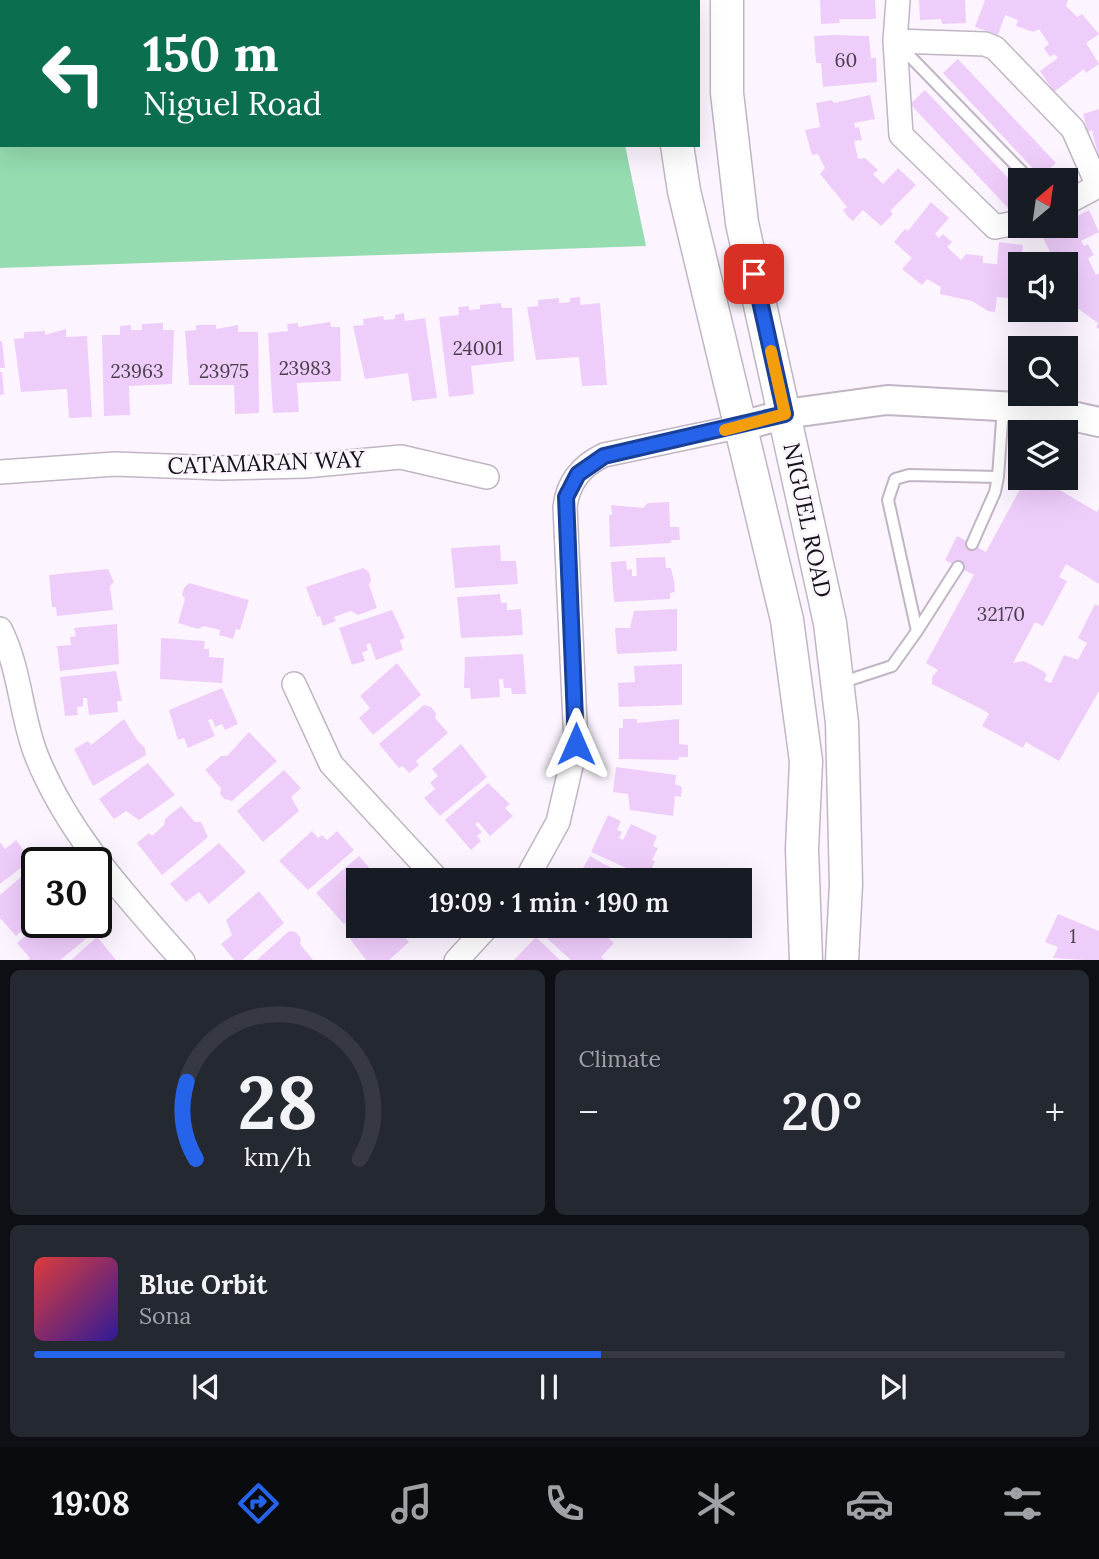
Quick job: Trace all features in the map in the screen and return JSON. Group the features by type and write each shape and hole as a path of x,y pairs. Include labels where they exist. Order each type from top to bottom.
{"main road":[{"name":"NIGUEL ROAD","path":"727,0 727,93 742,223 830,622 842,723 846,884 842,960"},
{"name":"NIGUEL ROAD","path":"677,147 684,191 787,620 806,761 802,849 806,960"}],"street":[{"path":"898,0 895,41 901,135 995,226 1008,224"},
{"path":"895,41 985,44 995,48 1073,129 1099,186 1078,197"},
{"path":"533,868 558,822 576,744 565,507 572,483 585,466 604,456 785,414 887,400 1036,408 1099,422"},
{"name":"CATAMARAN WAY","path":"0,472 115,464 221,468 304,466 401,457 487,477"},
{"path":"0,629 17,668 36,755 52,790 75,830 114,881 182,960"},
{"path":"294,684 331,764 427,868"},
{"path":"457,960 477,938"}],"lane":[{"path":"895,41 1018,168"},
{"path":"972,544 995,492 1003,407"},
{"path":"917,631 888,500 895,479 909,474 998,477"},
{"path":"837,684 892,666 958,567"}],"green space":[{"path":"0,147 625,147 646,246 0,268"}],"building":[{"path":"820,0 875,0 876,19 839,19 840,23 821,24"},
{"path":"919,0 965,0 966,23 942,24 941,19 920,20"},
{"path":"985,0 1068,0 1066,6 1077,17 1082,14 1099,34 1086,43 1099,64 1086,73 1084,69 1054,92 1040,71 1058,58 1054,54 1050,57 1044,48 1049,44 1039,29 1033,32 1016,26 1018,20 1005,15 998,35 975,27"},
{"path":"814,36 869,36 871,58 876,58 877,82 823,87 821,63 816,63"},
{"path":"958,59 1056,163 1051,168 1033,168 943,73"},
{"path":"925,90 1008,178 1008,208 910,104"},
{"path":"870,95 875,119 854,123 855,128 859,127 862,140 854,141 858,159 865,158 878,170 873,174 883,184 898,168 916,185 890,211 893,214 881,226 863,210 853,221 848,217 843,210 847,207 820,174 825,168 818,154 812,155 805,130 820,127 816,103 832,100 834,103"},
{"path":"1099,109 1098,155 1092,130 1088,132 1083,114"},
{"path":"931,202 949,218 935,234 939,238 943,234 952,242 947,247 961,260 966,254 983,256 983,263 997,264 999,242 1023,245 1022,252 1008,252 1008,298 997,297 995,312 988,311 972,301 940,294 941,287 927,279 922,285 902,269 912,258 894,242 905,229 908,231"},
{"path":"1089,210 1099,232 1081,241 1084,246 1088,244 1094,255 1088,258 1096,275 1099,273 1099,329 1096,327 1098,323 1078,309 1078,252 1050,252 1043,238 1078,238 1078,216"},
{"path":"580,297 580,305 600,303 607,385 582,386 579,357 536,360 527,307 538,306 538,300 559,298 559,303"},
{"path":"501,303 502,308 512,308 514,361 471,366 474,394 449,397 439,317 459,315 458,307 480,309 480,305"},
{"path":"404,313 405,321 425,318 437,398 412,401 408,373 365,379 353,326 364,325 363,319 383,316 384,320 395,319 395,315"},
{"path":"330,322 331,327 340,327 341,381 297,383 299,412 273,413 268,333 288,331 287,324 298,323 298,327"},
{"path":"163,323 163,330 174,330 172,384 129,386 130,415 104,416 102,335 120,335 120,326 131,325 131,330 142,330 142,324"},
{"path":"196,325 216,325 216,329 238,325 238,332 258,332 259,413 235,414 234,385 189,385 185,331 196,330"},
{"path":"66,329 66,337 87,336 92,417 69,418 67,389 21,392 14,339 24,338 24,332 45,331 45,335"},
{"path":"2,341 5,368 0,368"},
{"path":"0,372 4,394 0,395"},
{"path":"1020,490 1060,490 1097,512 1099,508 1099,584 1066,564 1059,577 1067,581 1043,626 1035,622 1013,663 1024,661 1043,671 1047,675 1044,680 1051,683 1064,655 1078,660 1087,643 1078,638 1095,604 1099,606 1099,691 1059,761 1026,742 1023,748 982,726 989,714 932,684 932,677 938,670 926,663 974,575 945,560 957,536 986,552"},
{"path":"669,502 670,527 679,527 680,540 610,547 611,505 643,508 648,503"},
{"path":"500,545 501,561 516,561 518,584 455,588 451,548"},
{"path":"665,557 666,568 671,568 674,581 675,592 670,593 670,599 614,602 611,562 626,561 627,570 632,569 632,576 637,576 636,558"},
{"path":"363,568 369,572 369,585 377,608 358,615 351,611 334,617 336,621 323,626 306,587"},
{"path":"108,569 114,582 110,586 113,610 57,616 56,607 52,607 49,575"},
{"path":"189,583 249,600 240,630 236,629 233,639 219,635 220,630 204,626 198,629 178,623 185,599 182,595"},
{"path":"500,594 501,603 507,603 507,610 521,609 523,635 461,638 457,597"},
{"path":"677,609 677,651 617,654 615,628 630,628 634,611"},
{"path":"392,610 405,638 400,640 403,650 376,660 370,643 366,645 368,650 362,653 365,661 352,665 339,628"},
{"path":"117,624 119,664 60,671 57,646 71,645 70,637 76,636 74,628"},
{"path":"161,638 205,641 204,649 209,649 209,657 224,658 222,683 160,679"},
{"path":"523,654 526,694 512,694 511,688 504,688 503,679 499,679 500,697 471,699 470,688 464,688 465,657"},
{"path":"397,663 421,695 373,735 359,718 370,708 360,696"},
{"path":"682,664 682,705 619,707 618,683 635,682 634,666"},
{"path":"116,671 122,701 117,701 118,712 89,715 87,698 83,698 83,706 77,707 78,715 65,716 60,677"},
{"path":"222,688 238,724 225,730 222,724 215,727 212,719 208,720 215,736 188,748 184,738 178,740 169,710"},
{"path":"424,705 431,707 436,713 435,718 448,733 416,761 419,765 409,773 403,766 399,768 379,744"},
{"path":"124,719 145,748 146,755 93,786 74,749 88,741 91,745"},
{"path":"623,719 637,719 637,723 679,719 679,744 688,745 688,757 679,757 678,760 619,759 619,728 623,728"},
{"path":"249,732 277,761 232,801 224,799 220,794 221,788 205,770 221,756 227,756"},
{"path":"461,744 487,777 440,816 424,798 435,789 430,783 438,776 432,769"},
{"path":"148,763 175,795 139,820 126,811 114,819 99,799"},
{"path":"616,767 676,775 675,784 682,787 681,797 675,796 673,816 630,810 628,794 613,792"},
{"path":"284,770 301,788 291,797 299,811 263,842 237,811"},
{"path":"488,783 510,804 505,808 513,816 490,836 478,822 475,824 482,832 477,836 481,841 471,850 445,820"},
{"path":"181,806 195,822 201,822 208,837 162,875 137,843 149,833 152,836 164,825 165,819"},
{"path":"608,815 621,821 617,830 622,832 619,838 623,840 631,824 657,836 653,846 658,848 652,860 655,861 652,868 626,868 591,852"},
{"path":"312,831 318,838 322,835 327,840 337,831 354,850 308,890 279,861"},
{"path":"16,840 21,847 21,868 0,884 0,842 5,849"},
{"path":"219,843 246,872 209,904 199,892 186,902 170,884"},
{"path":"359,856 370,868 346,868 344,924 316,893"},
{"path":"590,856 611,868 583,868"},
{"path":"21,877 21,932 16,936 0,918 0,895"},
{"path":"259,891 284,923 242,960 234,960 221,944 232,935 226,920"},
{"path":"1058,914 1099,931 1099,960 1053,958 1058,947 1045,942"},
{"path":"289,931 296,932 301,939 300,944 313,960 257,960"},
{"path":"23,938 87,938 60,960 28,960 30,958 17,943"},
{"path":"98,938 116,960 71,960"},
{"path":"351,938 406,938 409,942 389,960 366,960"},
{"path":"537,938 560,960 514,960"},
{"path":"547,938 608,938 614,943 601,957 605,960 571,960"}],"slow traffic":[{"path":"725,430 785,414 771,351"}],"route":[{"path":"576,744 566,497 572,483 585,466 604,456 785,414 754,274"}]}
